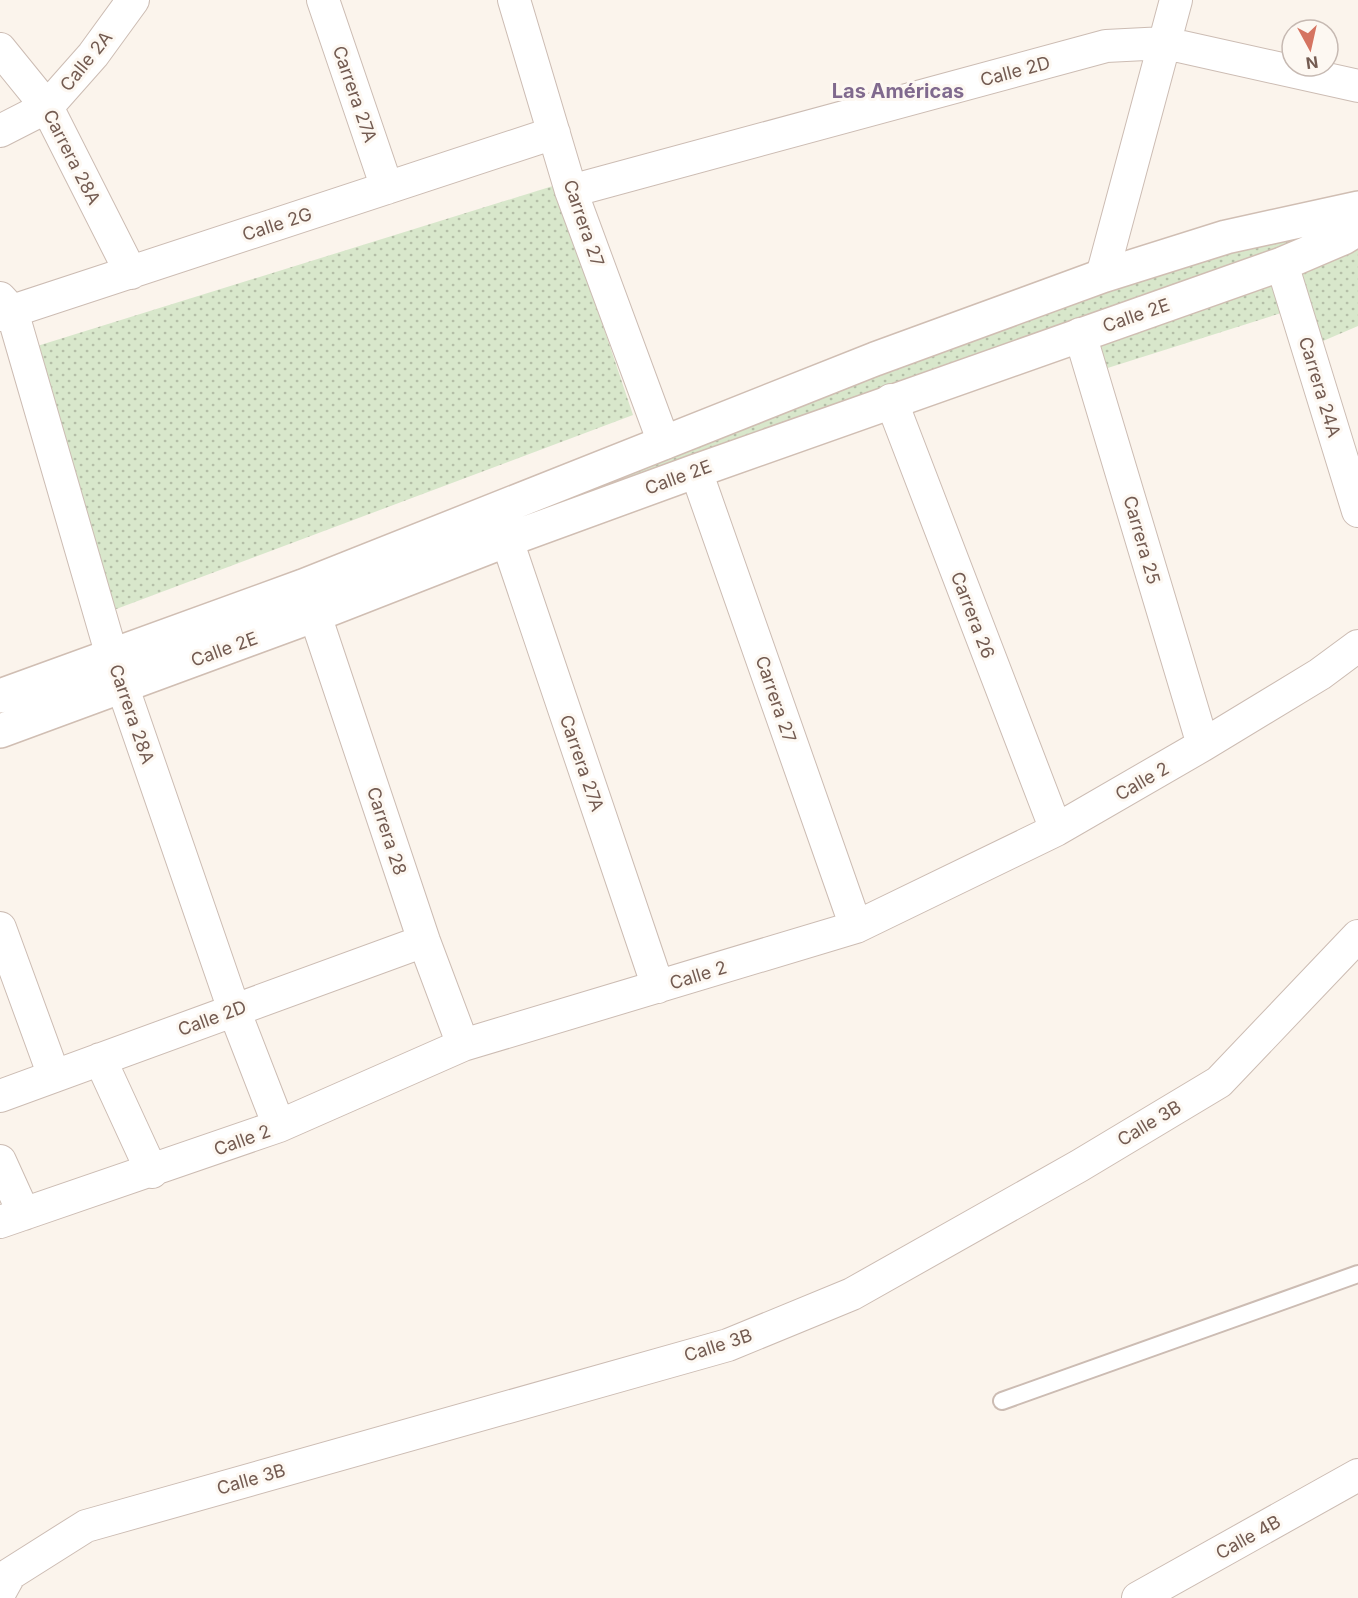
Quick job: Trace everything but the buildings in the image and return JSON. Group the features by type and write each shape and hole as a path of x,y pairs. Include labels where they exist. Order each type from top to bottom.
{"street":[{"name":"Carrera 27A","path":"324,0 387,188"},
{"path":"1102,276 1176,0"},
{"name":"Carrera 27","path":"516,1 571,192 664,443"},
{"name":"Calle 2A","path":"0,131 47,107 93,55 123,5"},
{"name":"Calle 2D","path":"571,192 1106,46 1165,43 1358,86"},
{"name":"Carrera 28A","path":"0,49 47,107 131,273"},
{"name":"Calle 2G","path":"4,308 131,273 554,133"},
{"name":"Calle 2E","path":"0,696 303,586 875,359 1102,276 1226,237 1358,207"},
{"name":"Calle 2E","path":"0,731 696,471 891,400 1282,264 1343,238 1358,229"},
{"name":"Carrera 24A","path":"1282,264 1358,511"},
{"name":"Carrera 28A","path":"4,308 112,656 234,1010 279,1126"},
{"name":"Carrera 25","path":"1080,334 1203,746"},
{"name":"Carrera 26","path":"891,400 1056,830"},
{"name":"Carrera 27","path":"696,471 856,927"},
{"name":"Carrera 27A","path":"507,540 658,987"},
{"name":"Carrera 28","path":"315,615 424,941 463,1045"},
{"name":"Calle 2","path":"12,1218 152,1172 279,1126 463,1045 856,927 1056,830 1203,746 1320,674 1358,646"},
{"path":"0,928 54,1076"},
{"name":"Calle 3B","path":"0,1592 10,1574 86,1526 728,1345 852,1294 1079,1166 1219,1082 1358,936"},
{"name":"Calle 2D","path":"0,1096 424,941"},
{"path":"100,1059 152,1172"},
{"path":"0,1161 12,1218"},
{"name":"Calle 4B","path":"1138,1598 1358,1475"}],"lane":[{"path":"1002,1401 1358,1274"}],"green space":[{"path":"556,185 633,415 103,614 34,347"},
{"path":"1358,209 1358,326 1309,347 1297,308 1095,372 1080,326 0,729 0,698 871,364"}],"district":[{"name":"Las Américas","path":"898,91"}]}
